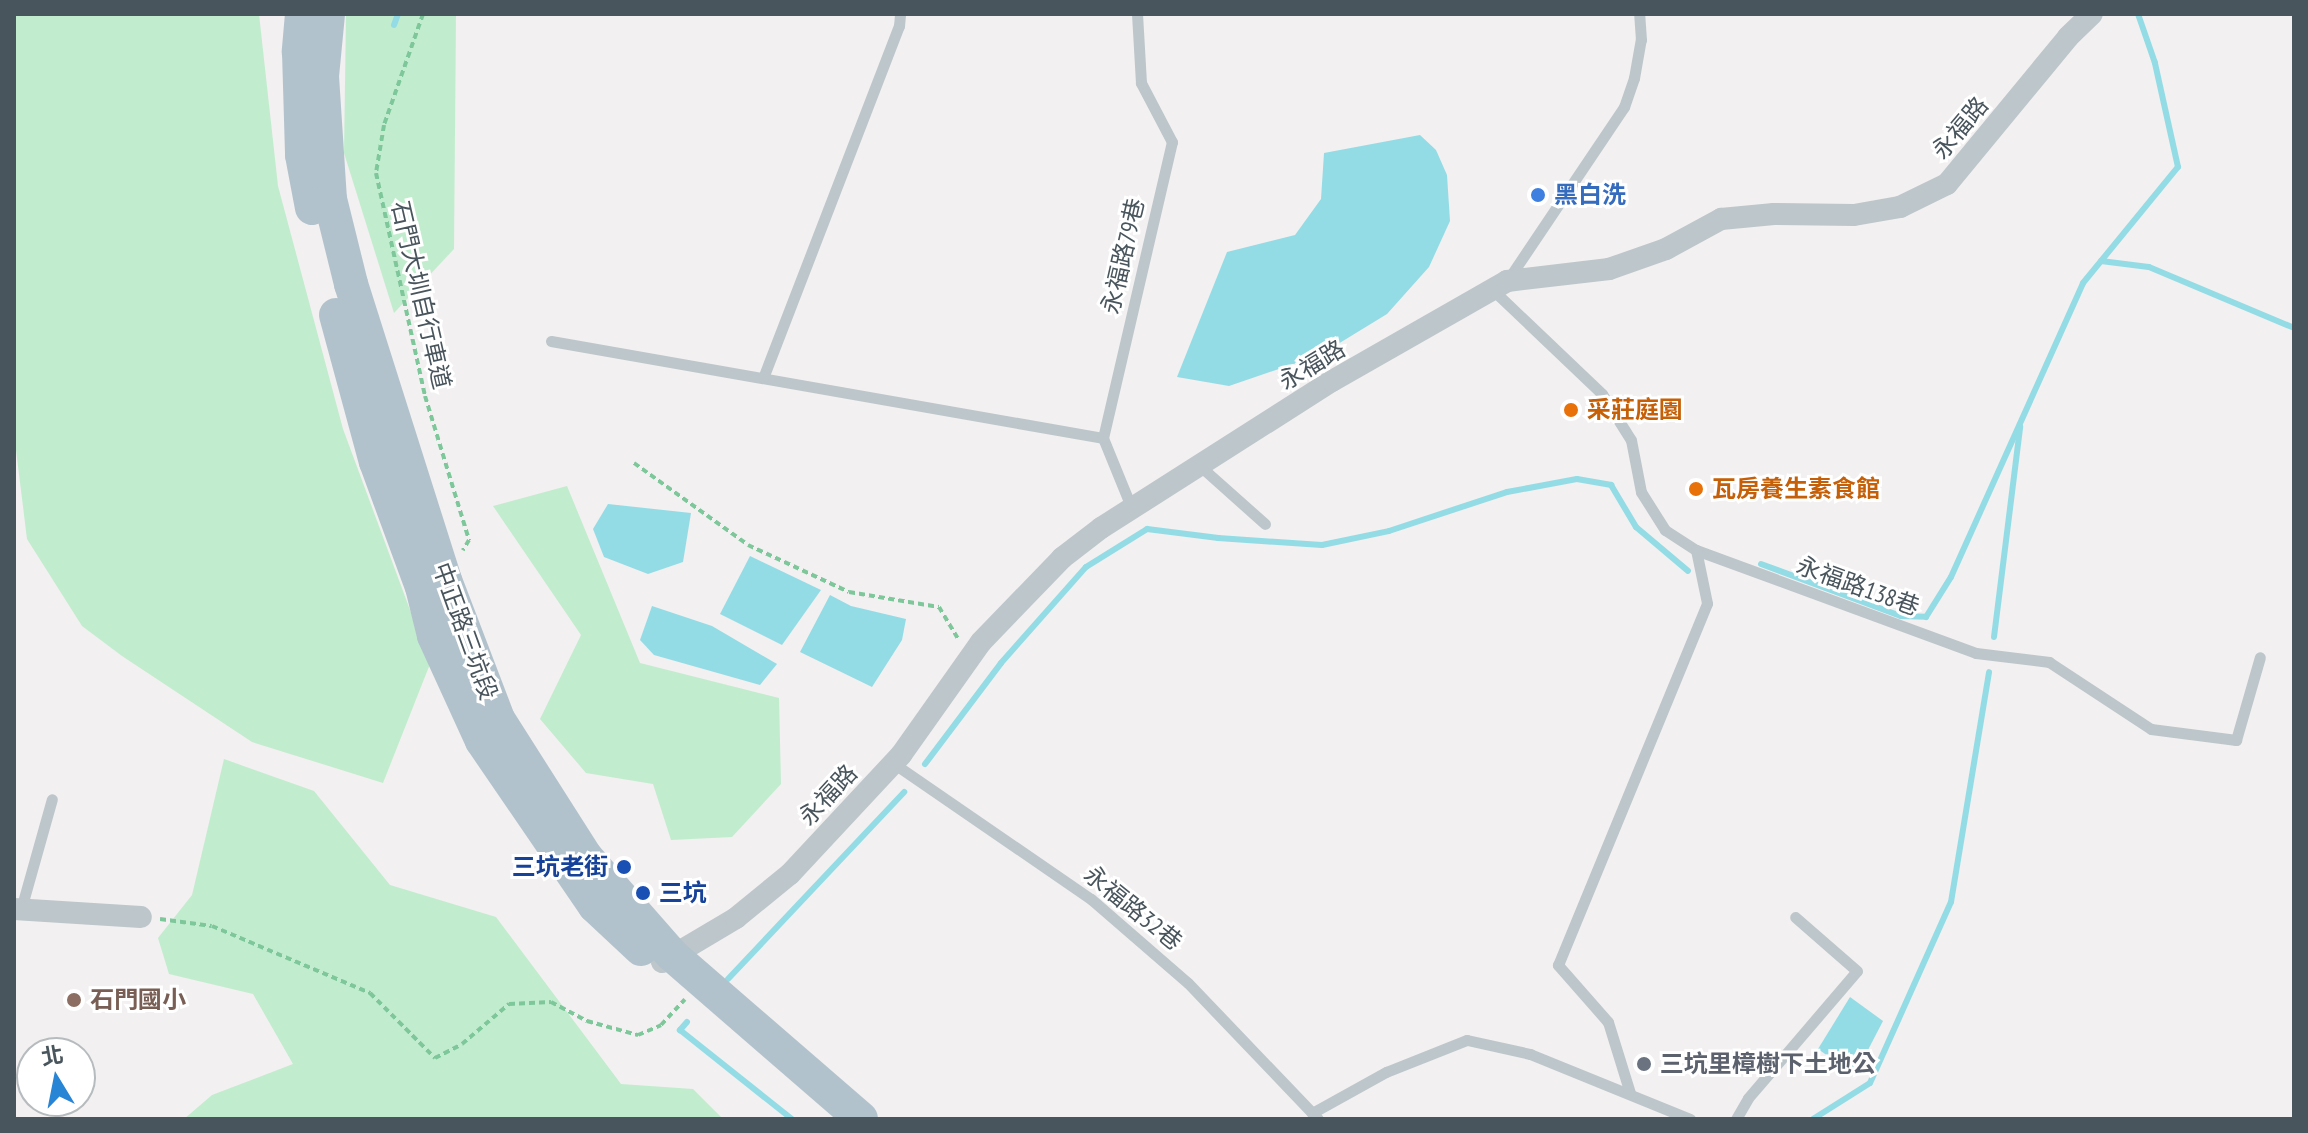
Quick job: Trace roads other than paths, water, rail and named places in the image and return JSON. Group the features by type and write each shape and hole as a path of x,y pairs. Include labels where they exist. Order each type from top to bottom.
{"main road":[{"name":"中正路三坑段","path":"302,14 299,52 302,155 328,284 376,462 422,587 434,636 482,741 524,807 595,906 861,1119"},
{"name":"中正路三坑段","path":"328,14 322,76 330,199 363,328 445,580 498,719 586,857 665,960 688,996 830,1119"}],"street":[{"name":"永福路","path":"665,960 736,918 790,874 893,763 970,658 1062,558 1132,509 1332,381 1501,286 1609,269 1666,249 1721,219 1774,214 1854,215 1900,207 1947,184 2068,37 2092,14"},
{"path":"18,909 141,917"}],"lane":[{"path":"763,378 899,26 900,14"},
{"name":"永福路79巷","path":"1103,438 1172,142 1141,83 1137,14"},
{"path":"1501,286 1624,107 1634,78 1641,40 1639,14"},
{"name":"永福路138巷","path":"1501,286 1602,394 1631,440 1641,492 1665,530 1696,550 1976,653 2049,662 2151,729 2236,740 2260,657"},
{"path":"551,341 1103,438 1132,509"},
{"path":"1200,466 1265,524"},
{"path":"1630,1093 1608,1022 1558,965 1707,603 1696,550"},
{"name":"永福路32巷","path":"893,763 1091,899 1188,983 1314,1117"},
{"path":"18,909 52,799"},
{"path":"1736,1119 1748,1098 1857,971 1795,917"},
{"path":"1314,1117 1386,1072 1467,1040 1530,1054 1690,1119"}],"water":[{"path":"1420,135 1436,150 1447,175 1450,221 1429,267 1387,314 1320,355 1229,386 1177,377 1227,252 1295,235 1321,199 1324,153"},
{"path":"608,504 691,513 683,562 648,574 604,557 593,529"},
{"path":"750,556 821,590 782,645 720,614"},
{"path":"830,595 851,606 906,619 902,640 872,687 800,652"},
{"path":"652,606 712,626 777,664 760,685 654,655 640,640"},
{"path":"1850,997 1883,1021 1855,1075 1818,1049"}],"waterway":[{"path":"394,25 398,14"},
{"path":"1761,564 1901,616 1926,617 1951,577 2083,283 2178,167 2155,63 2138,14"},
{"path":"2101,261 2149,267 2294,328"},
{"path":"1994,637 2020,427"},
{"path":"925,764 1001,663 1086,567 1147,529 1218,538 1322,545 1389,531 1507,492 1577,479 1611,485 1636,527 1688,571"},
{"path":"1813,1119 1870,1083 1951,902 1989,672"},
{"path":"728,979 904,792"},
{"path":"687,1022 680,1030 792,1119"}],"place":[{"name":"黑白洗","path":"1538,195"},
{"name":"采莊庭園","path":"1571,410"},
{"name":"瓦房養生素食館","path":"1696,489"},
{"name":"三坑老街","path":"624,867"},
{"name":"三坑","path":"643,893"},
{"name":"石門國小","path":"74,1000"},
{"name":"三坑里樟樹下土地公","path":"1644,1064"}]}
